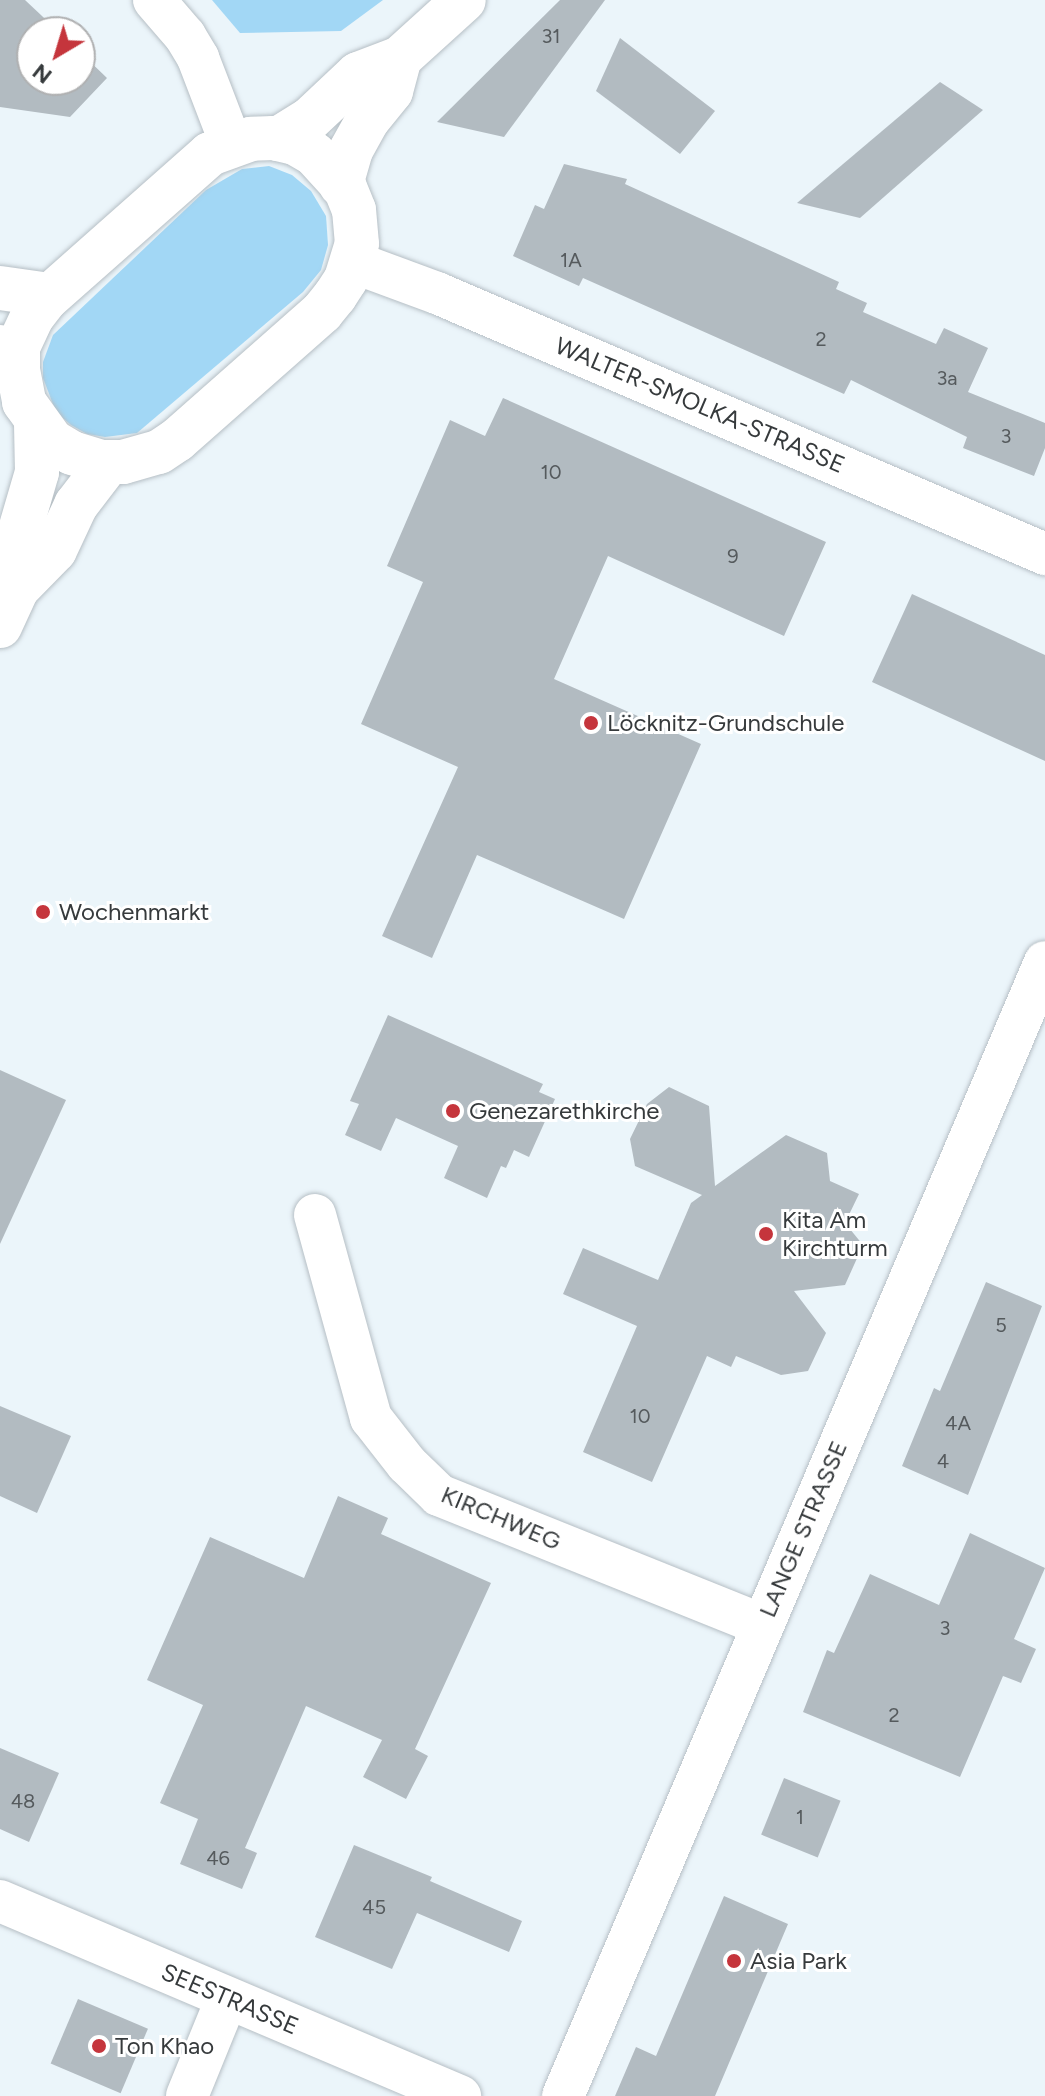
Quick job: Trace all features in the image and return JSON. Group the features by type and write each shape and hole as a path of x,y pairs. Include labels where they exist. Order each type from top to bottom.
{"main road":[{"path":"278,139 314,154 341,185 354,210 357,226 353,262 346,279 322,312 177,440 139,459 109,462 72,453 52,441 36,423 24,402 9,359 24,331 50,295 195,164 231,144 278,139 309,120 358,74 400,58 464,0"},
{"path":"341,185 351,150 391,91 400,58"},
{"path":"0,288 50,295"},
{"path":"9,607 17,533 37,472 36,423"},
{"path":"9,607 55,550 76,505 109,462"}],"street":[{"path":"154,0 185,36 198,58 231,144"},
{"name":"WALTER-SMOLKA-STRASSE","path":"353,262 450,299 1045,554"},
{"name":"LANGE STRASSE","path":"563,2096 1045,962"},
{"name":"KIRCHWEG","path":"315,1215 371,1418 407,1464 439,1495 762,1625"},
{"name":"SEESTRASSE","path":"0,1901 460,2096"},
{"path":"187,2096 227,1998"}],"shaded area":[{"path":"212,0 383,0 341,31 240,33"},
{"path":"269,166 292,175 311,191 326,216 328,245 321,270 303,292 137,433 105,437 87,434 71,425 56,412 43,378 43,362 53,335 206,190 242,169"}],"building":[{"path":"0,0 25,0 42,16 16,16 16,96 90,96 70,117 0,107"},
{"path":"560,0 605,0 504,137 437,122"},
{"path":"620,38 715,111 680,154 596,91"},
{"path":"96,67 107,78 96,90"},
{"path":"940,82 983,110 860,218 797,203"},
{"path":"564,164 627,179 625,184 839,282 836,289 867,303 863,312 936,344 944,328 988,348 968,392 1045,423 1045,448 1034,476 963,448 967,437 851,380 844,394 583,278 579,286 513,256 535,205 544,209"},
{"path":"503,398 826,542 784,636 608,556 554,679 701,744 624,919 477,855 432,958 382,936 458,767 361,724 423,582 387,566 450,420 485,436"},
{"path":"912,594 1045,655 1045,761 872,682"},
{"name":"Genezarethkirche","path":"388,1015 543,1084 539,1092 555,1099 529,1157 514,1150 506,1168 501,1166 487,1198 444,1178 458,1146 396,1118 381,1151 345,1135 359,1104 350,1101"},
{"path":"0,1070 66,1100 0,1244"},
{"name":"Kita Am Kirchturm","path":"669,1087 709,1106 715,1186 786,1135 827,1153 830,1181 859,1194 845,1223 863,1245 845,1285 794,1291 826,1333 808,1371 781,1375 736,1356 731,1367 707,1356 652,1482 583,1452 637,1326 563,1294 583,1248 658,1280 691,1203 702,1195 635,1166 630,1139 647,1104"},
{"path":"986,1282 1042,1306 968,1495 902,1466 934,1388 940,1391"},
{"path":"0,1406 71,1436 37,1513 0,1496"},
{"path":"338,1496 388,1518 381,1534 491,1583 415,1749 428,1756 406,1799 363,1777 382,1740 306,1706 245,1848 257,1853 242,1889 180,1864 198,1819 160,1803 203,1705 147,1680 210,1537 304,1578"},
{"path":"970,1533 1045,1568 1014,1639 1036,1649 1021,1683 1003,1676 960,1777 803,1712 827,1650 834,1653 870,1574 939,1605"},
{"path":"0,1748 59,1773 29,1842 0,1829"},
{"path":"784,1778 841,1801 818,1857 761,1835"},
{"path":"354,1845 432,1877 430,1881 522,1921 509,1952 417,1913 392,1969 315,1937"},
{"path":"724,1896 788,1924 715,2096 615,2096 636,2047 656,2056"},
{"name":"Ton Khao","path":"78,1999 148,2029 121,2093 51,2063"}],"place":[{"name":"Löcknitz-Grundschule","path":"591,723"},
{"name":"Wochenmarkt","path":"43,912"},
{"name":"Genezarethkirche","path":"453,1111"},
{"name":"Kita Am Kirchturm","path":"766,1234"},
{"name":"Asia Park","path":"734,1961"},
{"name":"Ton Khao","path":"99,2046"}]}
